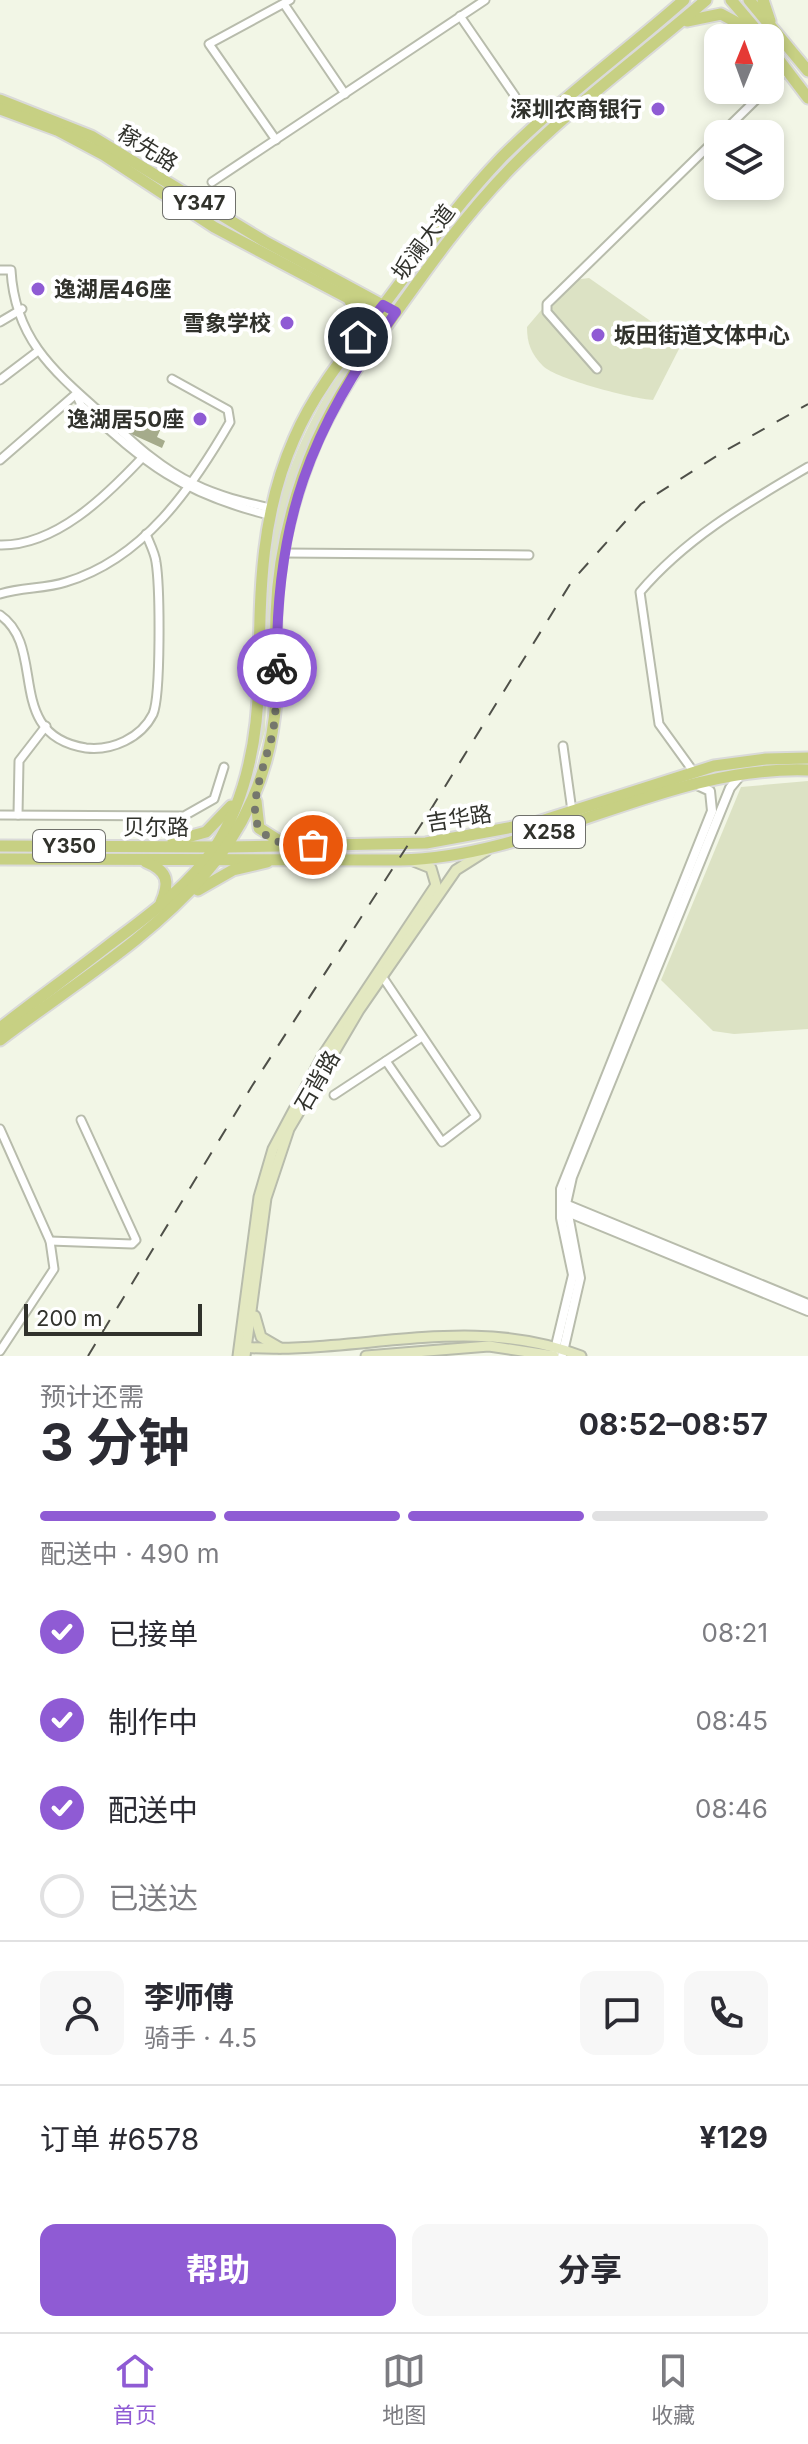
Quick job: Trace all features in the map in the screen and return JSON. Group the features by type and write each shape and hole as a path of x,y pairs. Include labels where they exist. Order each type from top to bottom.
{"main road":[{"name":"坂澜大道","path":"217,853 256,792 275,717 276,616 283,553 297,496 317,439 351,376 459,227 512,168 570,114 706,0"},
{"path":"731,0 751,24"},
{"path":"749,0 769,24"},
{"path":"763,0 771,24"},
{"name":"坂澜大道","path":"217,853 241,792 255,718 259,579 269,511 281,469 322,385 448,218 511,148 682,1"},
{"path":"679,24 721,14 739,24"},
{"path":"784,42 808,71"},
{"path":"784,67 808,98"},
{"name":"稼先路","path":"0,100 91,136 352,294"},
{"name":"稼先路","path":"0,109 57,130 104,155 214,227 393,316"},
{"path":"358,337 358,316 352,294 379,292 400,282"},
{"name":"吉华路","path":"217,853 285,858 411,860 486,851 748,760 808,758"},
{"name":"吉华路","path":"217,853 286,844 382,846 448,841 514,829 694,778 808,770"},
{"path":"138,853 201,835 215,825 241,792"},
{"path":"256,792 255,816 259,828 286,844"},
{"name":"贝尔路","path":"0,844 138,853"},
{"name":"石背路","path":"241,1353 253,1297 266,1198 280,1151 315,1083 382,976 456,870 486,851"},
{"path":"138,853 158,866 166,876 167,889 159,907"},
{"path":"187,897 217,853"},
{"path":"0,1028 159,907 217,853"},
{"name":"贝尔路","path":"0,859 217,853"},
{"name":"X258","path":"0,1040 187,897 233,870 285,858"},
{"name":"石背路","path":"241,1353 259,1197 273,1149 323,1055 436,885 431,868 411,860"},
{"path":"253,1297 256,1325 261,1337 271,1345 295,1353"},
{"path":"241,1353 295,1353 471,1337 507,1338 558,1353"},
{"path":"366,1356 471,1346 581,1356"}],"street":[{"path":"212,182 485,0"},
{"path":"276,140 209,44 287,2 345,94"},
{"path":"460,16 515,96"},
{"path":"736,120 752,104"},
{"path":"597,369 547,312 547,304 704,152"},
{"path":"0,270 11,270 12,295 38,351 76,394 81,405 144,456 189,486 269,511"},
{"path":"0,295 12,295"},
{"path":"0,322 19,311"},
{"path":"0,380 38,351"},
{"path":"0,594 49,586 85,575 117,558 172,509 230,422 228,410 172,379"},
{"path":"0,460 76,394"},
{"path":"0,545 26,543 54,531 100,498 144,456"},
{"path":"558,1353 580,1278 563,1207 565,1175 712,811 710,791 694,778 659,724 640,592 677,552 703,532 808,467"},
{"path":"0,615 14,630 27,660 30,702 46,726 67,742 100,748 131,738 152,715 157,698 156,560 146,534"},
{"path":"283,553 529,555"},
{"path":"18,815 19,761 46,726"},
{"path":"563,746 572,811"},
{"path":"0,815 184,816 214,799 224,767"},
{"path":"563,1207 572,1177 730,788 742,774"},
{"path":"382,976 476,1116 442,1142 386,1061"},
{"path":"334,1095 422,1037"},
{"path":"50,1241 132,1244 136,1240 81,1120"},
{"path":"0,1129 50,1241 54,1269 0,1351"},
{"path":"563,1207 808,1304"},
{"path":"563,1207 808,1311"}],"shaded area":[{"name":"坂田街道文体中心","path":"589,278 682,343 653,400 563,377 543,366 533,353 527,327 566,281"},
{"path":"371,330 320,418 284,514 270,595 265,731 244,804 262,715 266,580 277,511 299,447 314,417 330,387"},
{"path":"138,413 149,415 162,426 157,437 165,441 162,448 129,433"},
{"path":"808,781 808,1029 734,1034 713,1031 661,980 741,787"}],"railway":[{"path":"88,1356 252,1086 428,814 572,581 641,504 723,452 808,404"}],"way so far":[{"path":"277,668 275,717 266,763 256,792 256,820 265,834 286,844 313,845"}],"place":[{"name":"深圳农商银行","path":"658,109"},
{"name":"逸湖居46座","path":"38,289"},
{"name":"雪象学校","path":"287,323"},
{"name":"坂田街道文体中心","path":"598,335"},
{"name":"逸湖居50座","path":"200,419"}],"route":[{"path":"277,668 276,616 280,575 291,516 303,477 335,403 396,312 383,305 358,337"}]}
